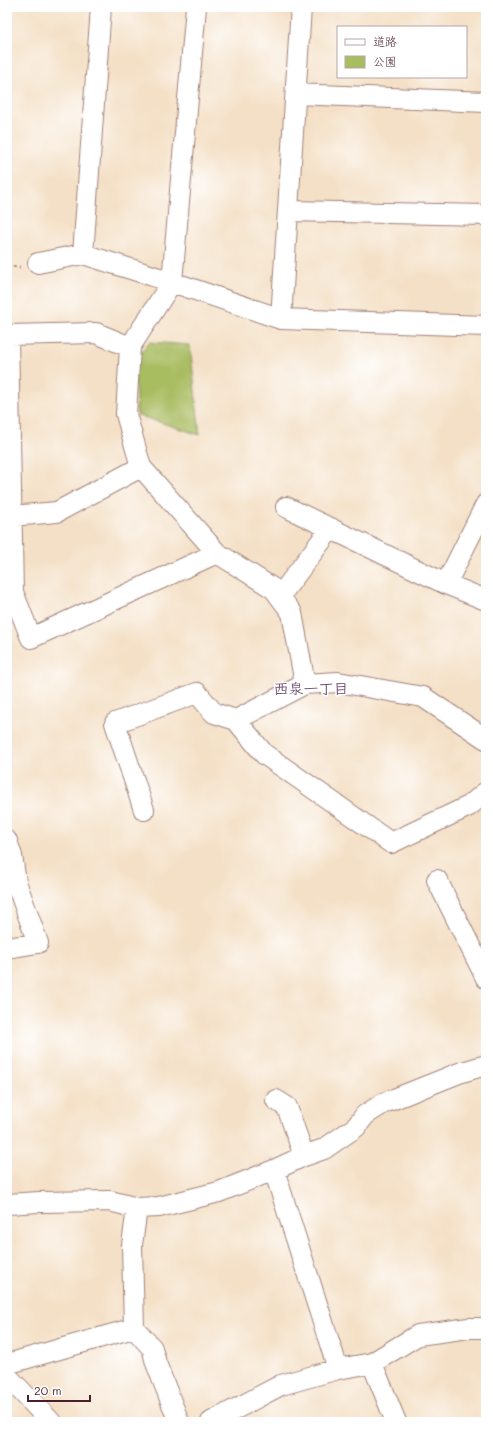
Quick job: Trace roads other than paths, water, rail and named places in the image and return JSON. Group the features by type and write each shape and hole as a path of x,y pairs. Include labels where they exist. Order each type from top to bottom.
{"street":[{"path":"83,254 101,7"},
{"path":"196,7 172,282 130,347 126,414 141,467 217,553 274,589 292,613 305,684"},
{"path":"281,319 301,7"},
{"path":"296,94 486,102"},
{"path":"288,211 486,215"},
{"path":"38,262 83,254 281,319 486,326"},
{"path":"130,347 96,333 8,335 13,592 31,638 217,553"},
{"path":"12,516 57,512 141,467"},
{"path":"446,584 486,504"},
{"path":"286,507 446,584 486,600"},
{"path":"280,596 331,528"},
{"path":"236,720 305,684 338,682 423,698 486,739"},
{"path":"144,810 115,724 197,693 214,712 236,720 264,754 391,843 469,806 486,792"},
{"path":"7,841 12,856 16,882 38,943 7,948"},
{"path":"437,880 486,978"},
{"path":"7,1204 39,1202 110,1202 136,1208 159,1207 219,1192 324,1149 356,1127 365,1115 384,1103 459,1073 486,1065"},
{"path":"276,1100 287,1107 304,1156"},
{"path":"274,1170 338,1370"},
{"path":"136,1208 132,1245 134,1328 152,1348 156,1363 179,1422"},
{"path":"7,1364 134,1328"},
{"path":"211,1422 281,1385 372,1363 418,1335 469,1328 486,1328"},
{"path":"372,1363 396,1422"},
{"path":"7,1376 51,1422"}],"district":[{"name":"西泉一丁目","path":"311,689"}]}
